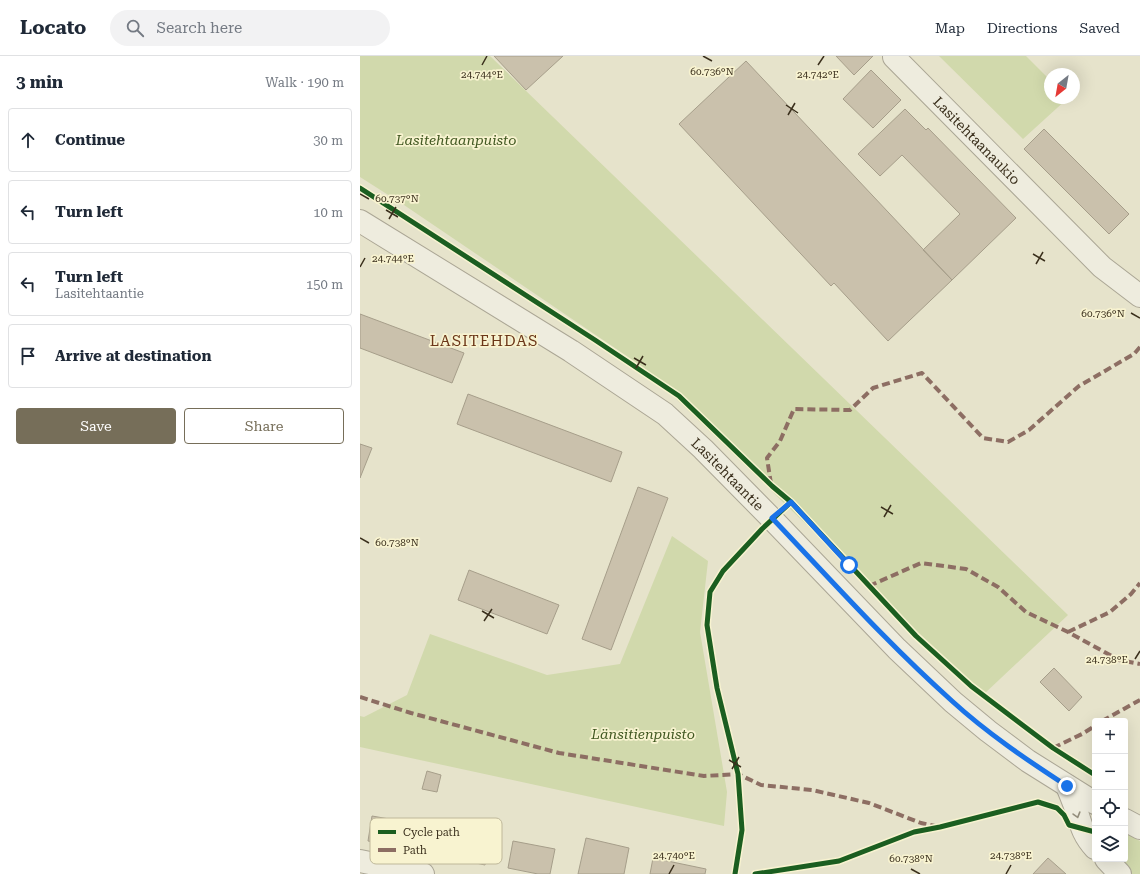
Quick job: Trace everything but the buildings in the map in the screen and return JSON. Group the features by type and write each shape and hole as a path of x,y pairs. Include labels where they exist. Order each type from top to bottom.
{"street":[{"name":"Lasitehtaanaukio","path":"895,56 1059,225 1102,267 1140,296"},
{"name":"Lasitehtaantie","path":"360,221 571,351 665,414 703,449 772,518 897,649 953,702 1028,761 1092,801"},
{"path":"1067,786 1081,828 1092,844"},
{"path":"1128,822 1140,828"},
{"path":"360,861 370,863"},
{"path":"1109,862 1120,874"},
{"path":"375,864 424,874"}],"green space":[{"name":"Lasitehtaanpuisto","path":"360,56 490,56 1068,615 983,695 643,367 404,205 360,177"},
{"path":"939,56 1026,56 1044,74 1044,104 1061,104 1023,139"},
{"name":"Länsitienpuisto","path":"672,536 708,561 700,632 727,792 724,826 360,747 360,716 364,717 407,695 430,634 547,675 620,664"},
{"path":"1128,835 1140,841 1140,874 1130,874 1118,862 1128,862"}],"marked path":[{"path":"771,484 767,458 780,441 794,409 850,410 873,388 922,373 983,438 1008,442 1029,430 1079,386 1134,354 1140,347"},
{"path":"869,586 921,563 966,569 998,587 1026,612 1068,632 1119,660 1140,664"},
{"path":"1068,632 1110,612 1131,594 1140,583"},
{"path":"360,697 411,713 559,753 704,776 738,774 761,785 812,790 869,803 921,823 935,826"},
{"path":"1107,718 1140,700"},
{"path":"1053,748 1092,728"}],"cycle path":[{"path":"360,188 679,396 772,486 791,502 916,636 971,686 1053,748 1092,773"},
{"path":"735,874 742,830 738,774 717,688 707,625 710,592 723,571 762,529 791,502"},
{"path":"755,874 839,861 914,832 940,827 1038,802 1057,808 1064,815 1069,825 1092,831"}],"district":[{"name":"LASITEHDAS","path":"484,341"}],"route":[{"path":"849,565 791,502 772,518 897,649 953,702 1028,761 1067,786"}]}
